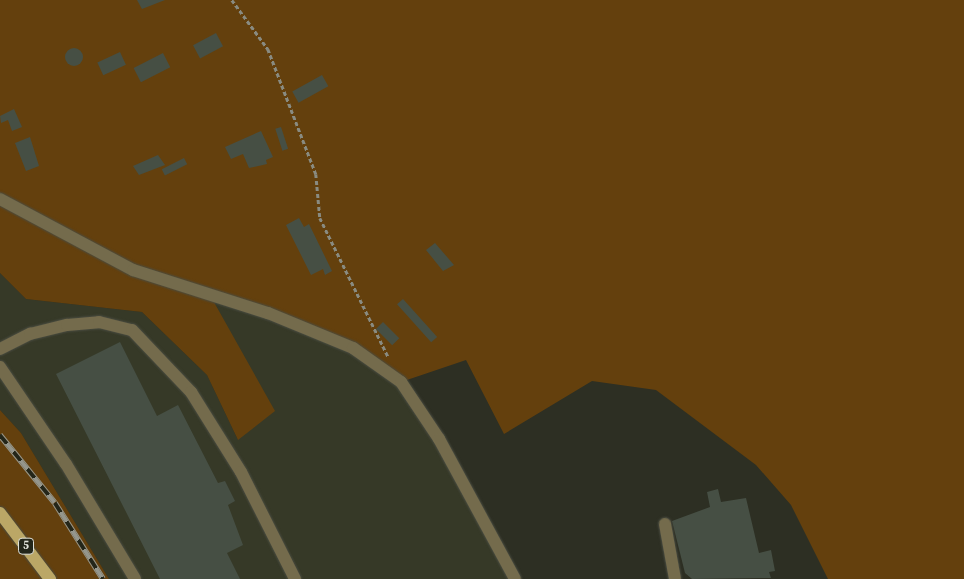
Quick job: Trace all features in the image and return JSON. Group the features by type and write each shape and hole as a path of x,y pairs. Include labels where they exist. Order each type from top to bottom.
{"main road":[{"name":"5","path":"0,513 50,579"}],"street":[{"path":"0,199 133,270 268,313 353,348 401,382 439,439 515,579"},
{"path":"0,349 30,334 67,325 99,322 132,330 191,392 241,472 295,579"},
{"path":"0,367 66,464 135,579"},
{"path":"665,524 675,579"}],"path":[{"path":"232,0 268,48 316,174 323,226 401,382"}],"shaded area":[{"path":"0,0 964,0 964,579 828,579 791,505 756,465 656,390 592,381 504,434 466,360 401,382 353,348 210,295 275,411 238,440 207,375 142,312 26,299 0,273"},
{"path":"0,273 26,299 142,312 207,375 238,440 209,294 353,348 401,382 515,579 109,579 21,433 0,410"},
{"path":"0,410 21,433 109,579 0,579"}],"building":[{"path":"137,0 165,0 142,9"},
{"path":"216,33 223,46 200,58 193,45"},
{"path":"74,48 80,51 83,57 80,63 74,66 68,63 65,57 68,51"},
{"path":"120,52 126,65 103,75 97,63"},
{"path":"163,53 170,67 141,82 134,68"},
{"path":"322,75 328,86 299,103 292,91"},
{"path":"14,109 22,127 12,131 8,120 1,123 0,116"},
{"path":"281,127 288,149 282,151 275,129"},
{"path":"261,131 273,157 266,160 267,164 249,168 243,154 231,159 225,147"},
{"path":"30,137 39,166 26,171 15,143"},
{"path":"158,155 165,165 139,175 133,166"},
{"path":"184,158 187,164 165,176 162,169"},
{"path":"299,218 304,227 309,224 332,271 325,275 323,269 311,275 286,225"},
{"path":"435,243 454,265 443,271 426,250"},
{"path":"403,299 437,337 431,342 397,304"},
{"path":"383,322 399,338 392,345 376,329"},
{"path":"120,342 157,416 178,405 218,483 225,481 235,501 228,505 243,545 227,553 240,579 160,579 56,374"},
{"path":"718,489 721,502 746,498 759,553 771,550 775,571 769,572 771,578 692,579 685,573 672,521 710,507 707,492"}],"railway":[{"path":"0,435 55,503 103,579"}]}
